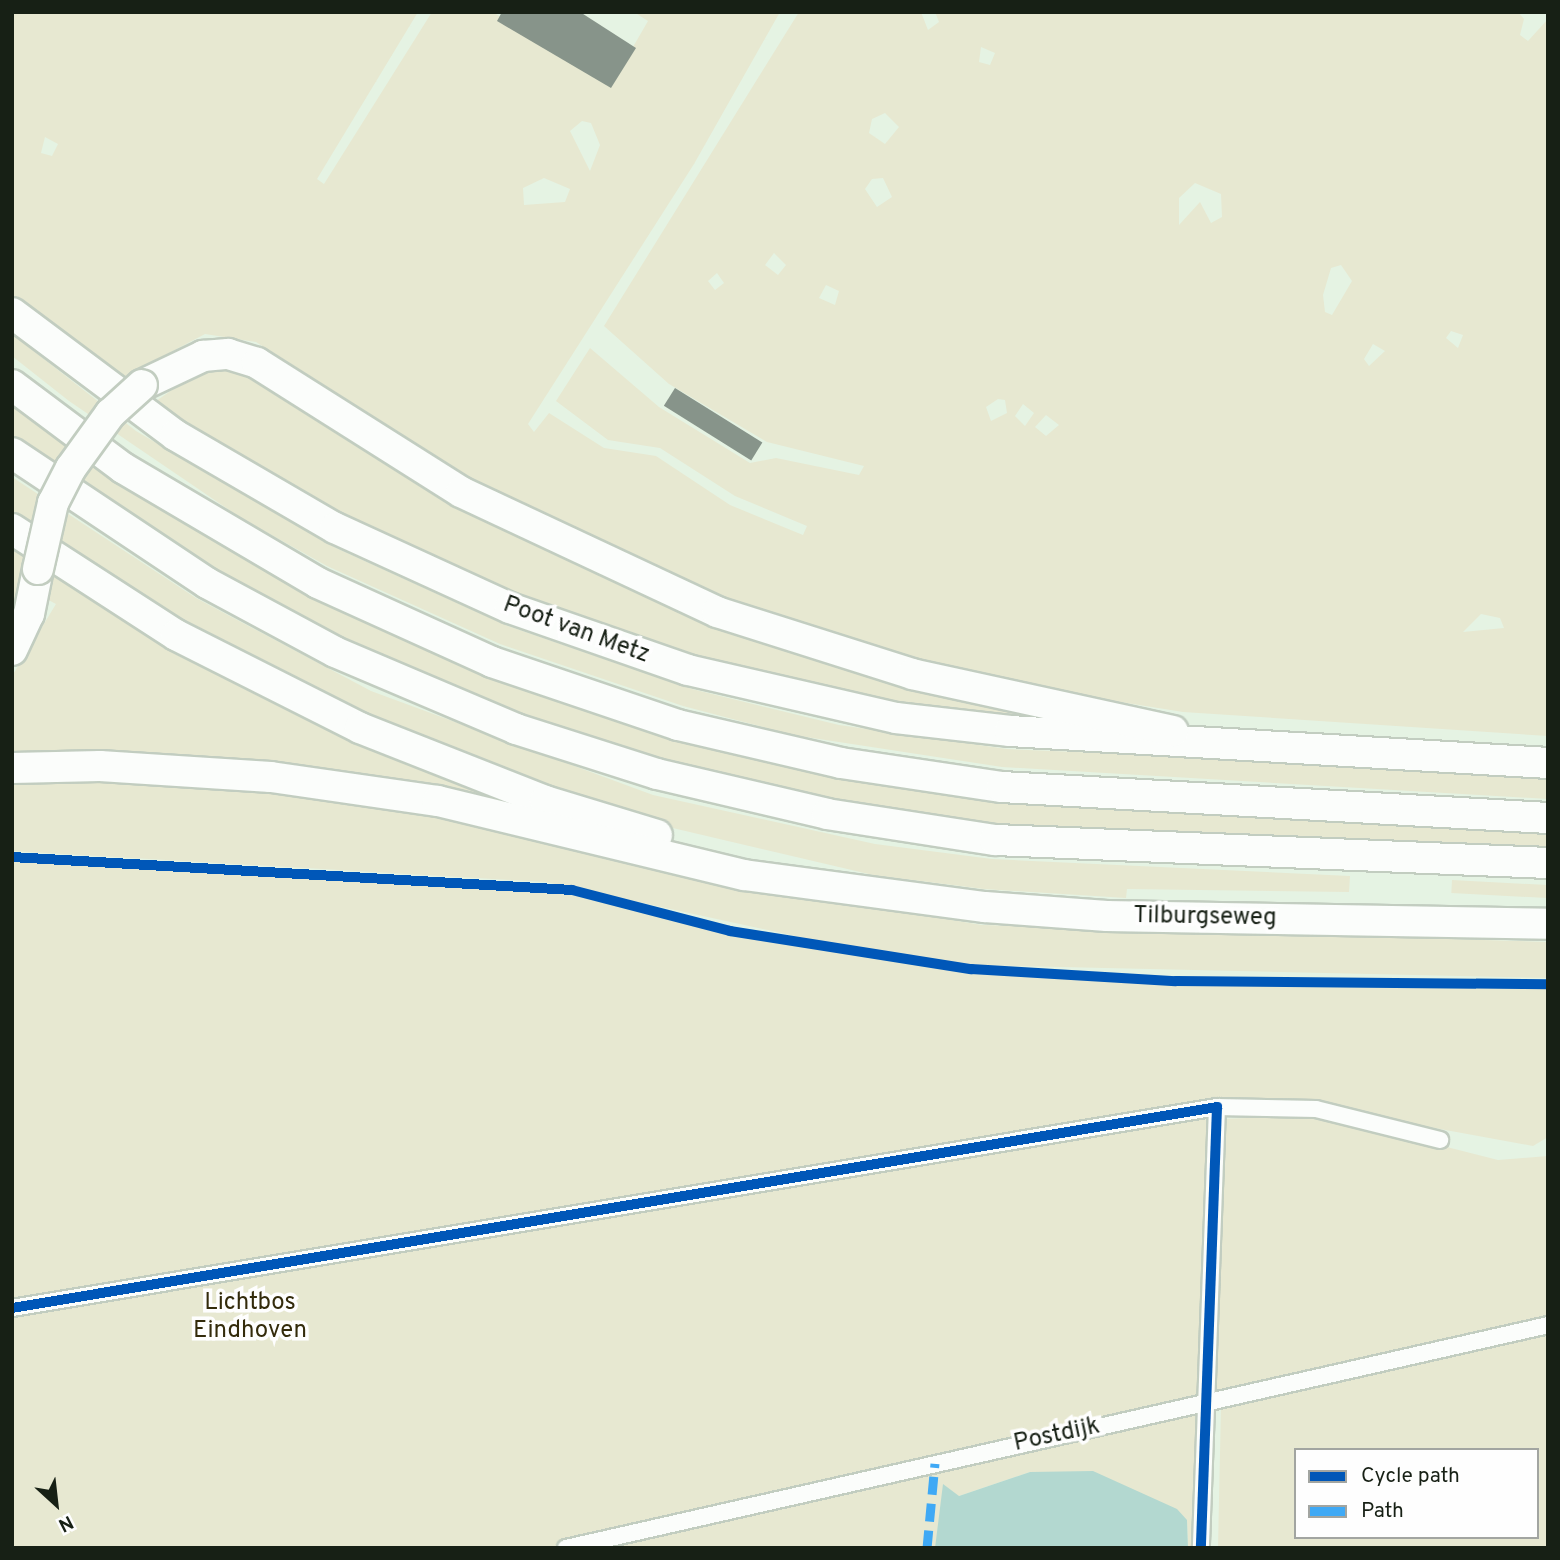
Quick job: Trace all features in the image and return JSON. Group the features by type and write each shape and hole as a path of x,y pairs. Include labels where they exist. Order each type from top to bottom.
{"highway":[{"name":"Poot van Metz","path":"12,313 148,416 268,493 412,566 594,639 688,670 896,718 1213,744"},
{"path":"12,650 29,614 53,503 71,468 110,414 142,385 202,356 228,354 257,363 461,492 717,612 912,674 1133,718 1213,744 1548,763"},
{"path":"12,385 123,468 233,536 401,623 492,662 628,710 787,752 1002,787 1548,818"},
{"path":"12,453 96,514 292,630 516,729 772,803 995,840 1548,863"},
{"path":"12,529 176,635 446,765 638,830 863,890"},
{"path":"12,768 100,766 284,779 438,801 733,873 863,890"},
{"name":"Tilburgseweg","path":"863,890 1107,916 1548,924"}],"street":[{"path":"1201,1548 1217,1107"},
{"path":"12,1308 1217,1107 1316,1109 1440,1140"},
{"name":"Postdijk","path":"566,1548 1548,1325"}],"green space":[{"path":"12,12 418,12 317,179 324,184 432,12 493,12 554,52 615,78 648,21 634,12 780,12 694,164 528,424 534,432 549,413 604,448 656,456 730,505 803,535 807,526 735,496 660,448 608,440 556,401 590,348 659,407 750,463 776,458 859,475 864,466 767,442 669,384 604,326 799,12 921,12 928,30 939,22 935,12 1518,12 1524,19 1520,35 1528,41 1548,19 1548,736 1183,712 984,680 721,602 467,481 256,342 205,334 116,381 12,298","holes":["981,47 995,53 990,65 979,62","885,113 899,127 885,144 869,133 872,119","582,121 591,123 600,145 590,171 570,131","45,137 58,144 52,156 41,153","544,178 570,189 565,202 524,205 523,188","883,178 892,197 877,207 865,189 872,179","1195,183 1221,194 1222,217 1211,223 1200,202 1179,225 1179,198","774,253 786,265 778,275 765,265","1341,265 1352,281 1332,315 1325,312 1323,295 1331,268","717,273 724,283 715,290 708,281","826,285 839,291 835,305 819,298","1451,331 1463,335 1458,348 1446,338","1373,344 1385,351 1369,366 1364,359","998,399 1005,400 1007,413 991,421 986,407","1023,404 1034,413 1025,426 1015,416","1046,415 1059,425 1046,436 1035,427","1481,614 1500,618 1504,628 1463,632"]},
{"path":"12,334 136,431 336,548 508,626 692,689 839,725 1007,749 1548,772 1548,799 1002,767 793,735 683,706 500,644 327,566 241,518 69,401 12,356"},
{"path":"206,366 239,368 628,586 1182,733 907,706 701,662 519,600 351,524 149,406"},
{"path":"12,401 224,545 314,592 782,764 1548,830 1548,852 996,827 774,792 567,736 386,664 213,573 12,437"},
{"path":"12,477 196,598 371,691 653,795 875,844 992,859 1350,876 1349,892 1127,889 1126,898 984,889 873,875 643,821 450,756 181,626 12,517"},
{"path":"12,541 538,811 12,758 12,676 56,604 18,584 12,621"},
{"path":"100,777 268,786 435,811 741,885 982,925 1548,942 1548,978 975,965 860,950 546,882 12,851 12,778"},
{"name":"Lichtbos Eindhoven","path":"12,860 572,893 730,933 973,973 1163,984 1548,988 1548,1137 1533,1146 1298,1103 1217,1105 1222,1119 1321,1115 1498,1160 1548,1156 1548,1315 1227,1393 1211,1387 1198,1548 1188,1548 1187,1520 1030,1472 959,1496 962,1548 12,1548"},
{"path":"1452,880 1548,885 1547,898 1451,893"},
{"path":"1548,1334 1548,1548 1218,1548 1221,1405"}],"water":[{"path":"1093,1471 1177,1509 1187,1520 1188,1548 935,1548 943,1484 959,1496 1030,1472"}],"building":[{"path":"502,12 580,12 636,48 611,88 497,21"},
{"path":"675,388 762,443 751,460 664,406"}],"marked path":[{"path":"927,1548 935,1463"}],"cycle path":[{"path":"12,857 572,890 730,931 971,969 1176,981 1548,984"},
{"path":"12,1308 1217,1107 1201,1548"}]}
